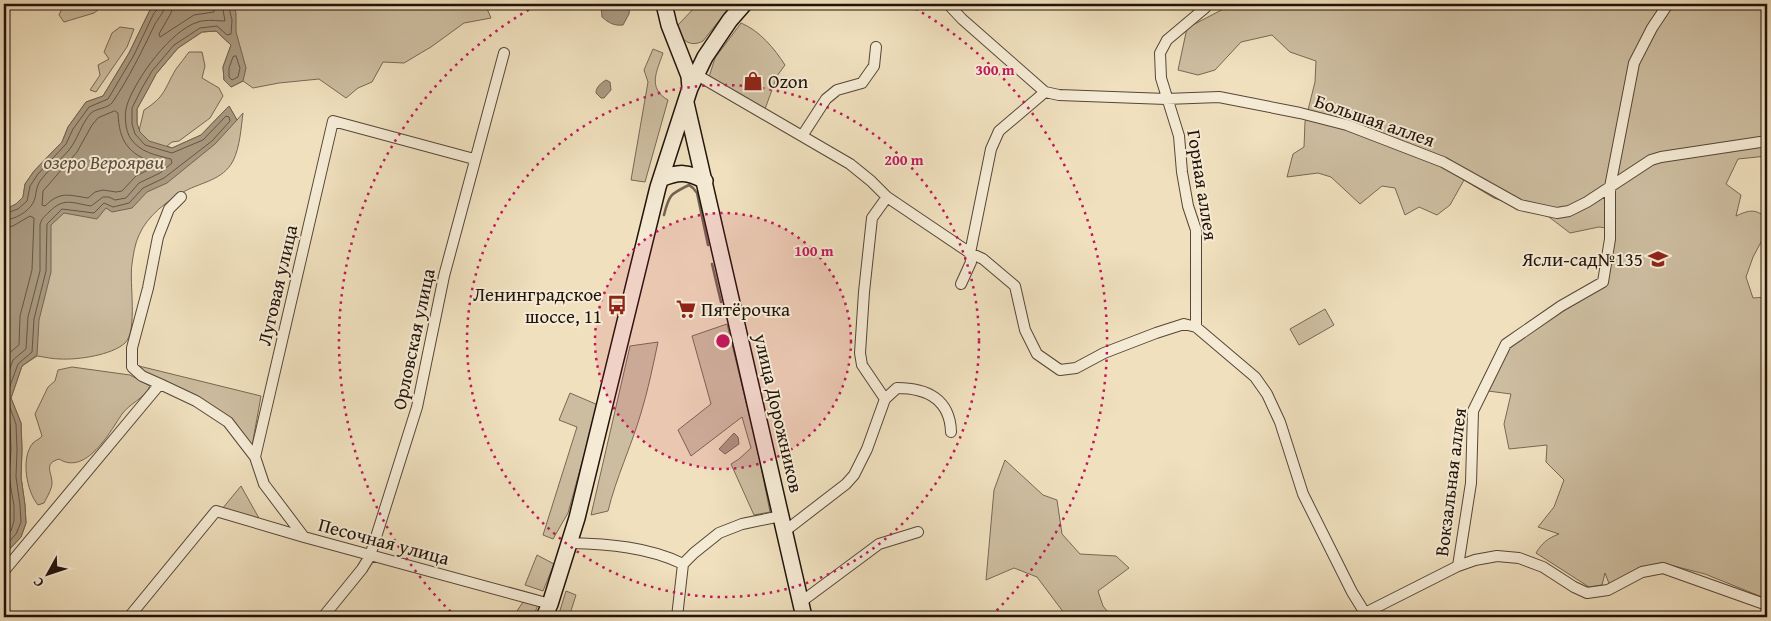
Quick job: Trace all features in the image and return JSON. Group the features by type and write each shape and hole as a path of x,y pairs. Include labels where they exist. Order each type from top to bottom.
{"main road":[{"name":"улица Дорожников","path":"664,4 669,25 689,76 691,88 690,127 804,617"},
{"path":"547,610 570,543 661,179 691,88 705,56 730,20 744,4"},
{"path":"678,46 685,56 693,59 705,56"},
{"path":"661,179 672,174 682,173 692,175 704,181"}],"street":[{"path":"948,4 962,19 1045,92 999,131 991,149 970,253 971,262 961,284"},
{"name":"Горная аллея","path":"1196,326 1196,230 1188,206 1182,172 1179,136 1161,78 1160,54 1167,40 1205,8 1202,4"},
{"name":"Вокзальная аллея","path":"1363,615 1458,566 1471,483 1473,412 1506,344 1561,306 1603,282 1610,239 1610,187 1634,63 1652,28 1668,4"},
{"path":"802,136 826,99 837,90 862,83 874,66 876,47"},
{"name":"Орловская улица","path":"323,617 362,569 370,556 417,408 444,276 504,53"},
{"path":"691,88 802,136 850,164 887,197 970,253 983,259 1015,286 1025,330 1037,354 1060,370 1076,368 1104,353 1156,333 1184,324 1196,326 1255,377 1268,394 1280,422 1303,494 1363,615"},
{"name":"Большая аллея","path":"1045,92 1059,96 1166,99 1219,97 1300,113 1347,125 1443,162 1520,205 1557,214 1581,205 1641,165 1661,157 1767,141"},
{"name":"Луговая улица","path":"255,457 333,121 474,159"},
{"name":"Песочная улица","path":"182,197 169,209 158,236 132,348 132,367 142,376 196,401 228,422 255,457 264,484 304,537 528,597 547,610"},
{"path":"884,399 862,365 860,353 872,218 887,197"},
{"path":"4,571 160,384"},
{"path":"677,617 683,564 719,533 742,524 783,523 846,484 854,475 867,449 884,399 897,388 915,388 932,395 947,412 951,432"},
{"path":"130,617 216,511 304,537"},
{"path":"801,602 879,544 918,532"},
{"path":"570,543 595,544 654,553 669,557 683,564"},
{"path":"1458,566 1475,560 1497,556 1519,558 1543,567 1587,593 1608,590 1642,572 1663,568 1767,605"}],"shaded area":[{"path":"64,4 106,4 94,13 64,22 59,15"},
{"path":"156,4 485,4 491,18 464,23 431,47 404,63 383,62 372,82 358,88 346,98 319,79 253,88 243,81 231,87 224,80 223,67 231,45 216,31 202,32 178,48 156,74 137,109 139,131 144,110 161,96 176,69 189,52 202,52 205,66 202,78 219,88 223,96 210,118 179,141 172,142 167,146 172,148 201,135 229,106 237,120 243,113 235,156 224,172 212,180 185,191 172,199 147,221 136,242 133,257 131,272 131,328 125,343 112,351 85,358 57,359 37,356 22,366 11,398 21,423 21,477 26,523 21,537 4,555 4,210 16,204 23,197 25,184 34,171 62,142 68,127 86,102 103,96 129,53 150,10"},
{"path":"698,4 732,4 703,41 694,44 683,39 677,26"},
{"path":"1233,4 1767,4 1767,128 1763,134 1767,133 1767,156 1738,159 1726,184 1741,195 1736,216 1752,211 1759,213 1767,219 1767,231 1753,257 1746,277 1753,298 1767,297 1767,599 1705,574 1662,563 1638,568 1610,586 1605,573 1602,585 1589,587 1536,553 1546,541 1559,534 1538,527 1554,507 1564,480 1546,462 1547,445 1509,449 1504,424 1511,394 1488,391 1511,343 1606,285 1613,229 1599,227 1570,233 1549,217 1494,198 1464,180 1450,205 1437,215 1419,207 1405,215 1395,188 1382,186 1360,204 1331,177 1318,173 1287,177 1293,154 1304,147 1305,122 1315,82 1316,61 1290,52 1272,35 1241,42 1215,70 1198,75 1178,70 1187,28"},
{"path":"741,23 748,26 766,41 785,65 777,76 765,109 709,77 715,58"},
{"path":"120,27 134,29 127,47 96,92 90,90 100,75 98,65 109,59 104,52 112,33"},
{"path":"653,49 663,53 655,79 658,90 668,100 645,182 631,180 648,82 644,70"},
{"path":"1325,309 1334,325 1299,345 1290,329"},
{"path":"727,324 757,447 770,512 754,515 731,464 751,448 742,417 691,456 678,430 711,404 692,336"},
{"path":"658,342 641,413 608,511 591,515 630,346"},
{"path":"139,366 261,396 252,446 230,419 143,373"},
{"path":"72,367 130,375 150,386 144,394 125,410 104,441 88,457 79,462 69,463 59,459 51,463 51,488 44,503 38,505 28,484 26,466 29,449 42,436 35,414 48,387 55,381 58,370"},
{"path":"570,393 598,405 568,513 553,539 543,535 577,427 559,420"},
{"path":"1005,460 1043,495 1057,500 1062,534 1080,554 1116,556 1129,568 1098,591 1103,606 1112,617 1067,617 1037,577 1014,568 986,580 994,490"},
{"path":"241,486 260,520 222,509"},
{"path":"537,555 554,564 543,591 525,585"},
{"path":"566,591 576,595 569,617 558,617"},
{"path":"523,602 538,605 533,617 513,617"}],"water":[{"name":"озеро Вероярви","path":"156,4 233,4 236,13 236,32 246,68 243,81 231,87 224,80 223,67 231,45 216,31 202,32 178,48 156,74 137,109 137,123 140,132 149,141 172,148 201,135 229,106 237,120 215,144 167,183 147,192 132,208 112,212 106,208 97,219 64,213 51,225 51,272 39,320 37,355 22,366 11,398 21,423 21,477 26,523 21,537 4,555 4,210 16,204 23,197 25,184 34,171 62,142 68,127 86,102 103,96 129,53 150,10"},
{"path":"601,4 630,4 629,14 623,25 612,24 602,17"},
{"path":"606,80 610,82 611,90 604,98 601,98 596,91 599,85"},
{"path":"734,433 738,437 739,444 725,454 719,449"}],"waterway":[{"path":"664,215 671,196 689,185 697,193 708,245"},
{"path":"712,264 721,302"}],"place":[{"name":"Ozon","path":"753,81"},
{"name":"Ясли-сад№135","path":"1658,259"},
{"name":"Ленинградское шоссе, 11","path":"617,305"},
{"name":"Пятёрочка","path":"686,309"}]}
